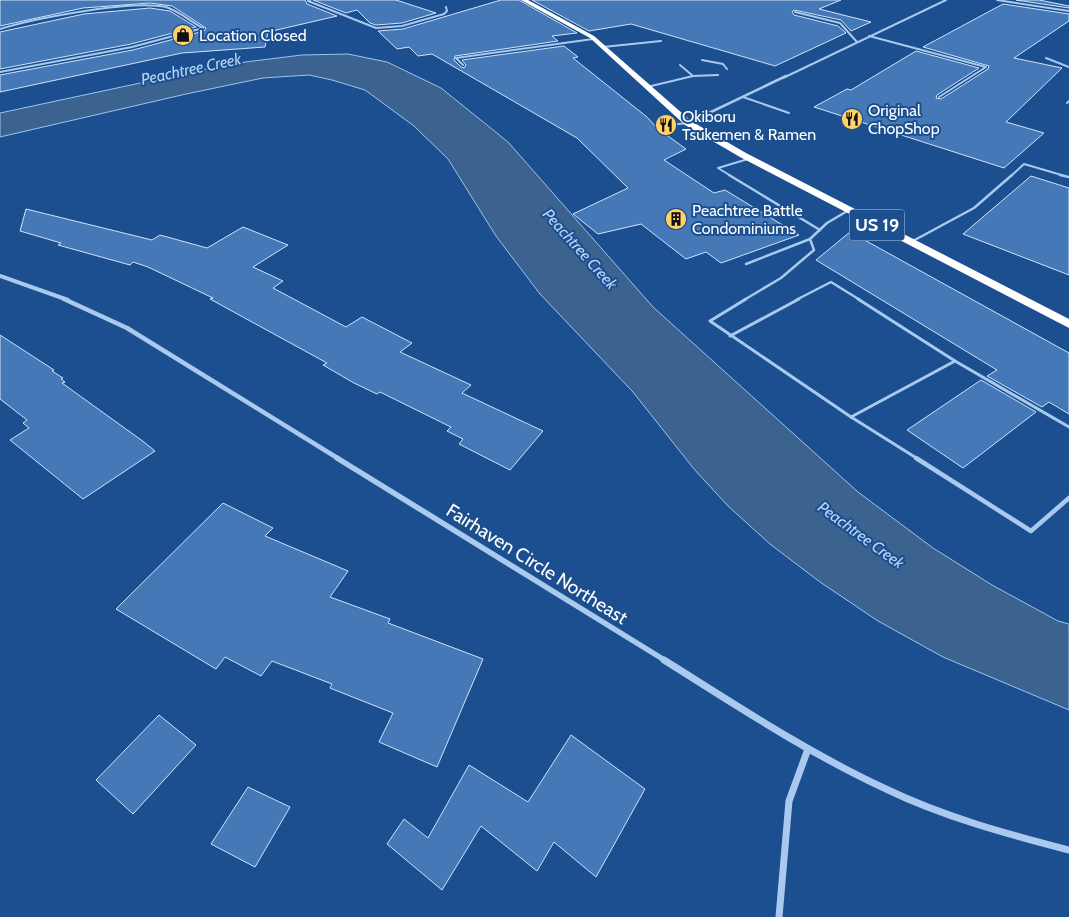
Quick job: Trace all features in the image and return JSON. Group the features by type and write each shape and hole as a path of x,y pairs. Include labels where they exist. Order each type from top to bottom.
{"highway":[{"name":"US 19","path":"524,0 568,22 594,39 688,123 750,158 1069,324"}],"street":[{"path":"688,123 946,0"},
{"path":"0,29 32,20 109,6 146,4 166,7 203,28 183,35 0,72"},
{"name":"Fairhaven Circle Northeast","path":"0,276 69,301 127,328 808,749 896,794 987,829 1069,850"},
{"path":"779,917 789,802 808,749"}],"lane":[{"path":"310,0 308,2 376,28 385,29 444,14 447,11 446,7"},
{"path":"997,0 1069,11"},
{"path":"795,12 840,23 857,42"},
{"path":"869,36 986,67 939,98"},
{"path":"463,65 456,58 594,39"},
{"path":"602,48 661,41"},
{"path":"1046,58 1069,67"},
{"path":"702,60 723,64 728,68"},
{"path":"680,65 693,76"},
{"path":"646,87 693,76 718,75"},
{"path":"742,97 788,113"},
{"path":"660,126 688,123"},
{"path":"750,158 718,168 820,230"},
{"path":"910,242 974,208 1024,164 1069,177"},
{"path":"746,264 810,239 827,223 849,210"},
{"path":"810,239 814,250 781,278 710,321 851,417 1031,531 1069,498"},
{"path":"730,336 830,282 955,361 1069,427"},
{"path":"851,417 955,361"}],"water":[{"name":"Peachtree Creek","path":"348,54 387,62 441,88 508,142 653,307 858,492 933,548 992,585 1058,621 1069,624 1069,710 943,657 878,621 820,582 770,544 728,506 694,469 633,392 540,294 496,236 448,159 414,126 365,90 309,75 263,78 0,137 0,113 229,64 302,55"}],"building":[{"path":"0,0 305,0 307,4 337,16 268,32 265,47 182,53 0,92 0,75 133,50 204,31 206,28 172,6 150,3 83,8 0,26"},
{"path":"313,0 396,0 436,13 402,23 376,25 370,23 357,10 346,13"},
{"path":"501,0 519,0 577,33 552,36 558,41 455,56 454,60 461,67 464,68 466,65 462,60 564,46 578,57 573,58 647,117 657,128 686,149 664,160 714,193 725,190 799,235 721,263 706,252 686,259 641,224 598,234 573,214 628,188 577,138 432,54 418,56 409,47 397,49 378,31 403,29"},
{"path":"532,0 841,0 819,9 871,22 851,31 841,20 794,10 792,12 794,15 838,26 846,33 775,66 631,24 589,31"},
{"path":"1016,0 1039,0 1069,6 1069,8"},
{"path":"1003,4 1069,14 1069,21 1014,58 1062,68 1006,122 1044,133 1004,168 814,107 847,89 851,90 916,51 979,68 937,95 936,98 941,99 988,69 989,66 923,47"},
{"path":"150,8 170,11 196,27 131,44 0,69 0,32 84,14"},
{"path":"1031,176 1069,188 1069,275 963,234"},
{"path":"26,209 152,240 160,235 207,248 243,227 288,245 253,267 283,281 273,288 346,327 362,317 412,343 400,352 471,385 462,393 543,431 510,470 459,444 463,439 447,431 451,427 380,392 377,394 354,383 323,365 327,363 210,299 213,298 148,267 133,262 130,265 58,245 61,243 20,231"},
{"path":"850,232 1069,353 1069,414 1049,402 1042,407 987,376 997,370 816,260"},
{"path":"0,335 54,370 52,371 63,378 61,379 65,382 62,383 155,451 83,499 10,440 29,428 23,423 27,420 0,399"},
{"path":"981,380 1036,412 963,468 907,430"},
{"path":"223,503 273,528 265,536 348,571 330,597 390,619 388,623 483,659 437,767 379,742 393,713 330,688 332,684 272,661 261,676 225,657 216,669 116,609"},
{"path":"159,715 196,745 133,814 96,780"},
{"path":"571,735 645,789 596,877 554,842 537,871 481,826 442,890 387,844 404,819 428,838 469,765 528,802"},
{"path":"248,787 290,807 255,867 211,844"}],"place":[{"name":"Location Closed","path":"183,35"},
{"name":"Original ChopShop","path":"852,119"},
{"name":"Okiboru Tsukemen & Ramen","path":"666,125"},
{"name":"Peachtree Battle Condominiums","path":"676,219"}]}
